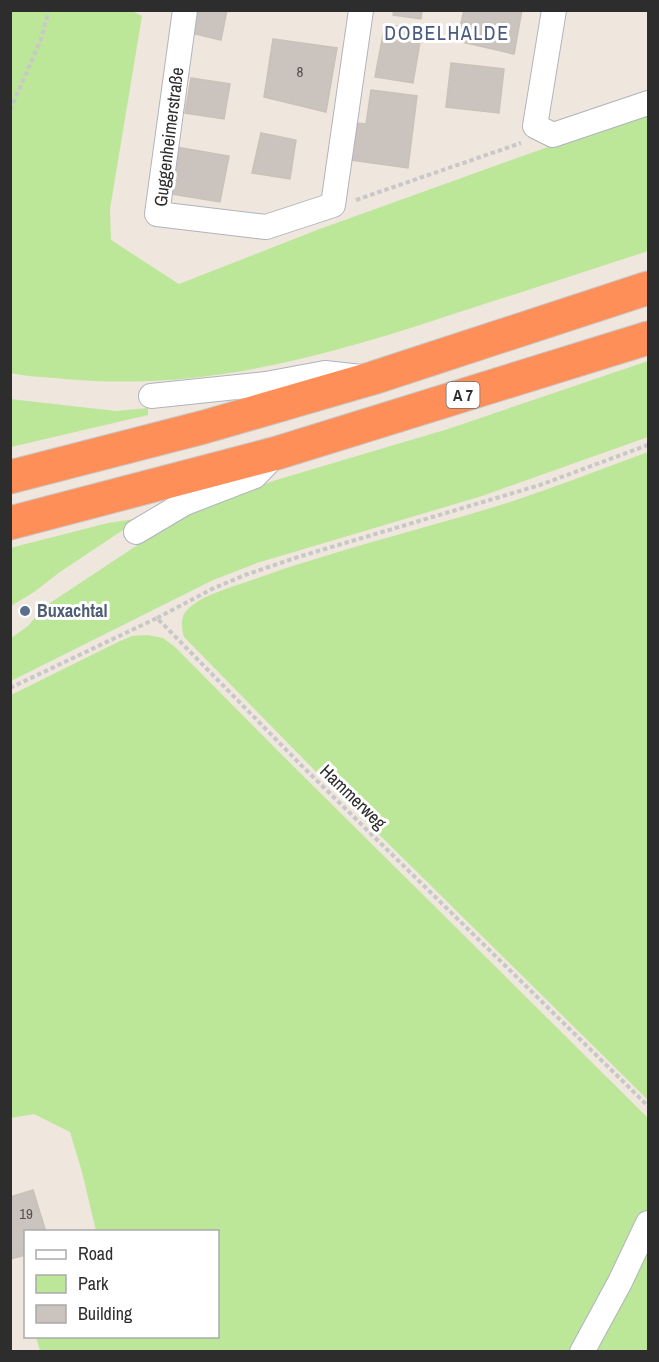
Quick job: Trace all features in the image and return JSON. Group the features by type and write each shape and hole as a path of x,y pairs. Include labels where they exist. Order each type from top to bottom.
{"highway":[{"name":"A 7","path":"10,477 204,427 373,378 648,288"},
{"name":"A 7","path":"10,523 277,453 648,338"}],"street":[{"name":"Guggenheimerstraße","path":"185,10 156,214 266,227 333,205 333,200"},
{"path":"333,200 361,10"},
{"path":"554,10 535,126 553,135 648,103"},
{"path":"151,396 266,384 325,373 373,378"},
{"path":"136,532 185,503 255,476 277,453"},
{"path":"582,1352 620,1282 648,1223"}],"path":[{"path":"10,110 41,39 49,10"},
{"path":"333,200 355,200 521,143 542,130"},
{"path":"10,688 245,575 540,485 648,444"},
{"name":"Hammerweg","path":"157,618 301,765 648,1106"}],"green space":[{"path":"130,10 142,16 110,209 111,240 179,284 317,230 648,111 648,251 421,325 322,354 272,365 171,380 119,382 11,373 10,11"},
{"path":"648,361 648,437 482,496 257,563 213,580 11,681 11,638 28,626 44,607 157,532 197,510 276,480 448,429"},
{"path":"10,399 116,411 148,408 148,415 11,447"},
{"path":"648,452 648,1100 329,785 184,637 182,625 184,614 189,608 220,591 318,558 507,503"},
{"path":"141,518 11,606 10,548 108,523"},
{"path":"147,635 163,638 175,647 648,1118 648,1210 634,1241 575,1351 40,1351 36,1338 219,1338 219,1230 96,1230 70,1132 34,1114 11,1118 11,695 132,636"},
{"path":"648,1235 648,1351 588,1352"}],"building":[{"path":"195,10 227,10 221,40 191,33"},
{"path":"394,10 422,10 421,19 393,15"},
{"path":"464,10 522,10 514,54 457,41"},
{"path":"385,24 422,30 413,83 375,77"},
{"path":"273,39 337,48 326,112 264,97"},
{"path":"451,63 504,69 499,113 446,107"},
{"path":"191,78 230,84 224,119 185,113"},
{"path":"371,90 417,96 408,168 351,160 356,123 366,124"},
{"path":"261,133 296,140 290,179 252,173"},
{"path":"176,147 229,156 220,202 165,193"},
{"path":"33,1190 45,1230 24,1230 24,1256 10,1259 10,1197"}],"place":[{"name":"Buxachtal","path":"25,611"}],"district":[{"name":"DOBELHALDE","path":"447,33"}]}
